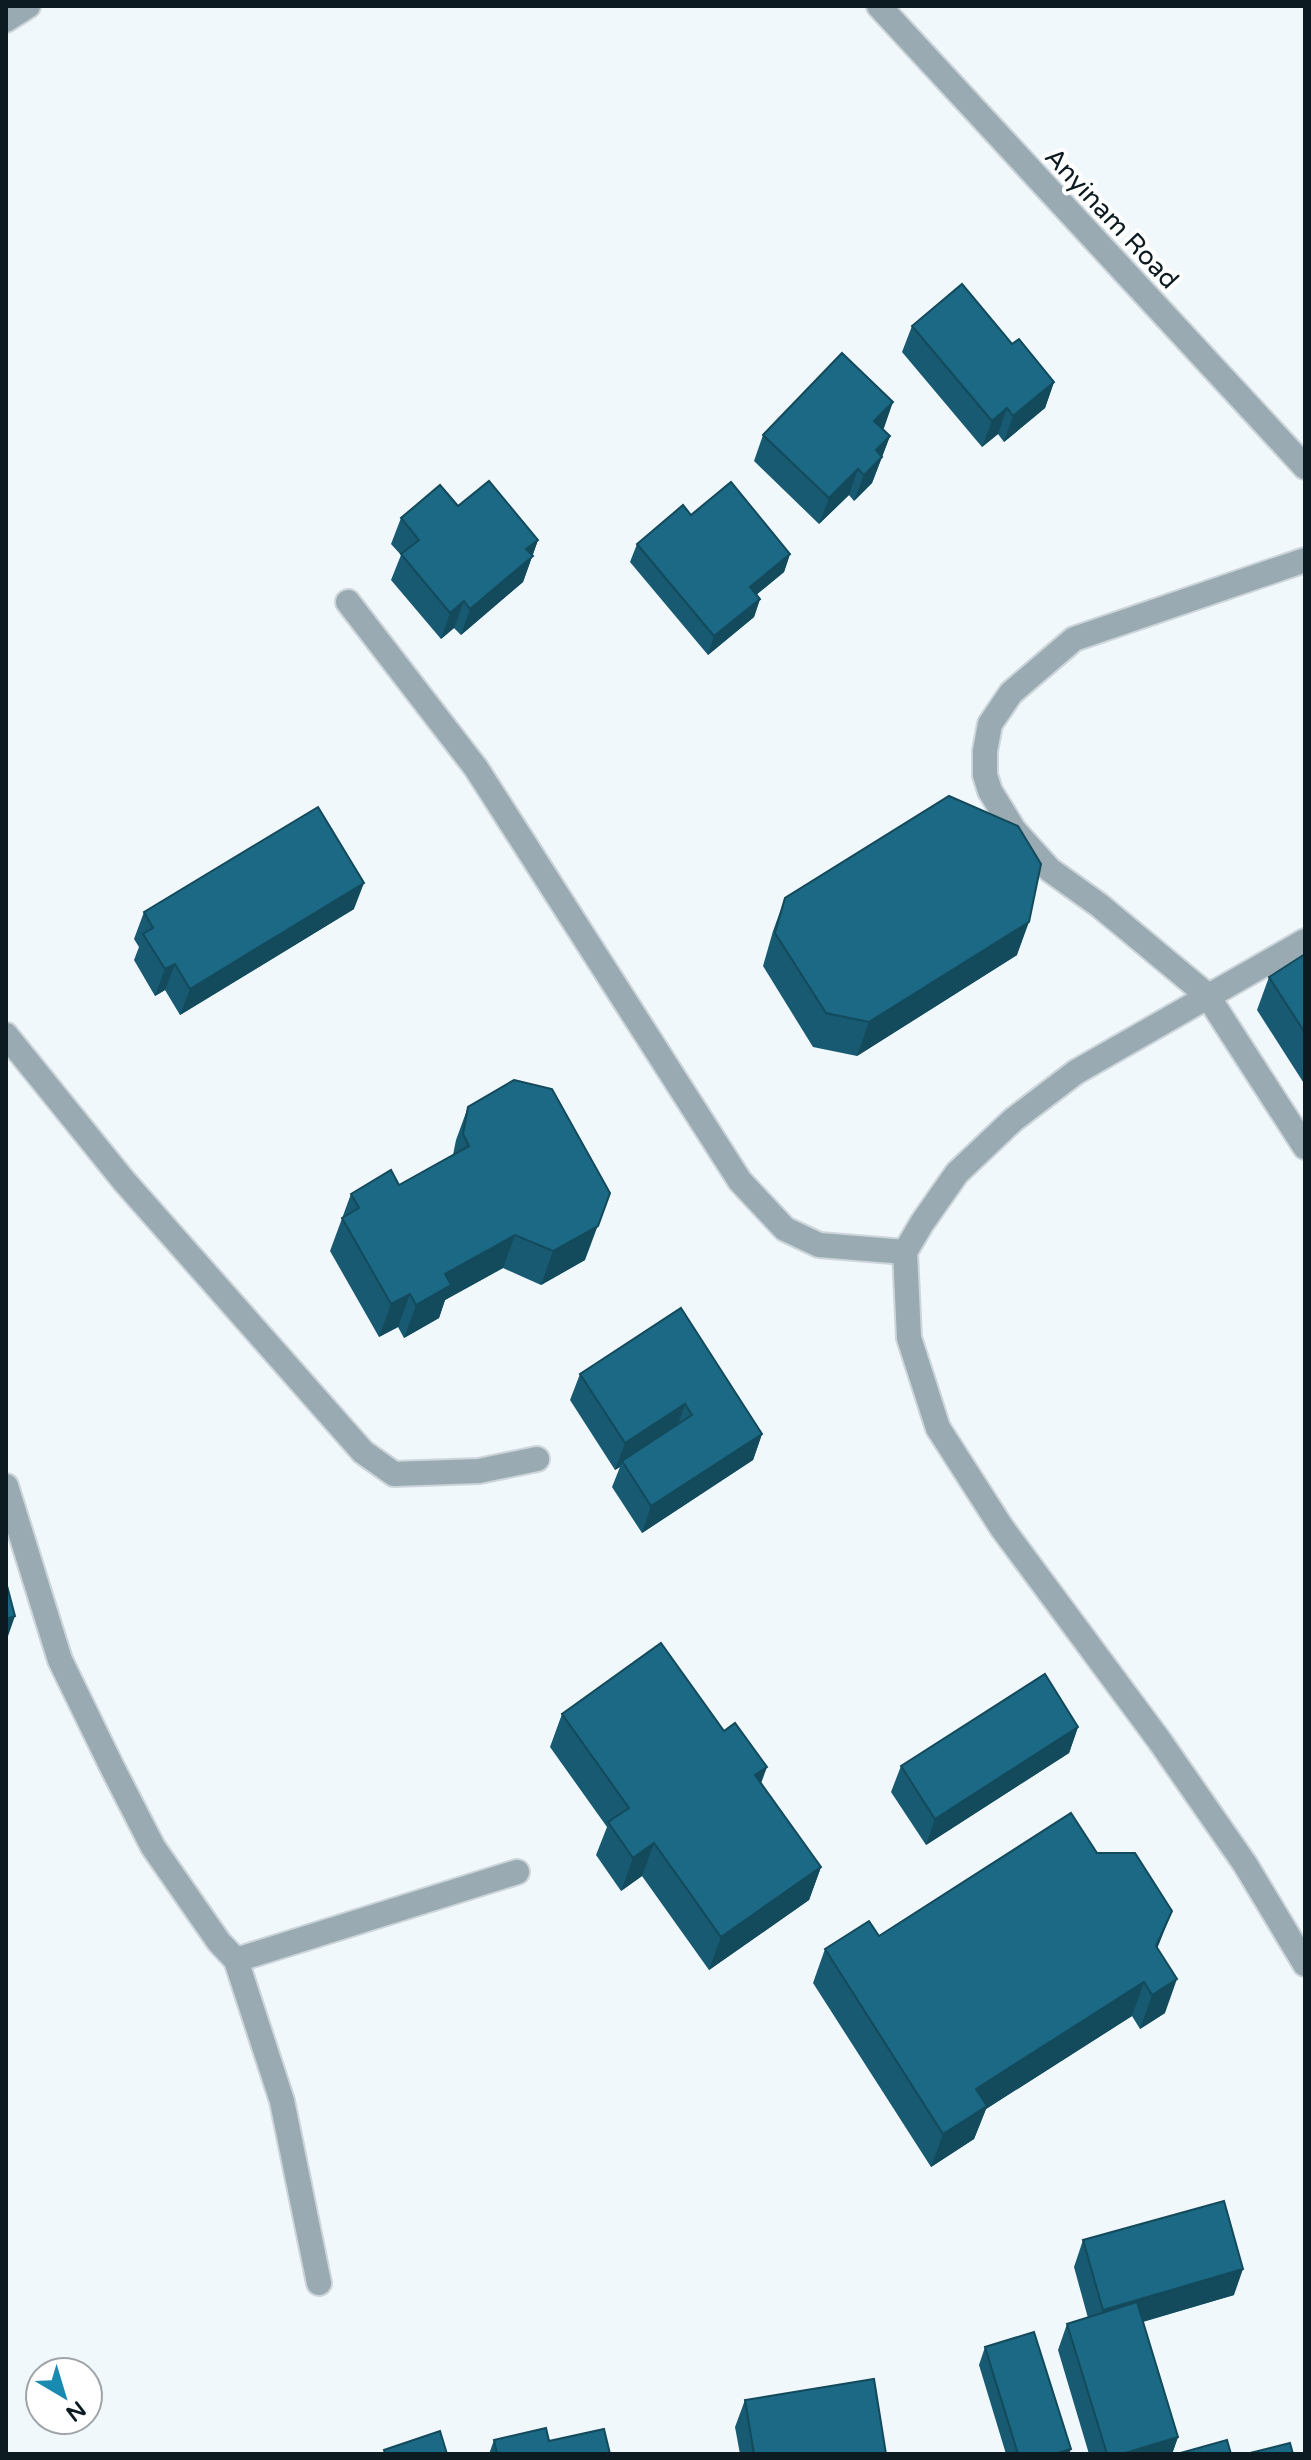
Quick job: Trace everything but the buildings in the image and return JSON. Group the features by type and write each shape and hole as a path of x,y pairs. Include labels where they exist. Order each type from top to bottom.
{"street":[{"path":"6,20 28,6"},
{"name":"Anyinam Road","path":"879,6 1305,467"},
{"path":"1305,560 1074,639 1011,693 990,724 985,751 985,775 998,807 1014,830 1050,870 1099,905 1207,995 1305,1147"},
{"path":"348,602 476,768 740,1181 785,1229 819,1245 905,1252"},
{"path":"1305,941 1076,1072 1013,1120 957,1173 905,1252 909,1338 938,1428 1002,1528 1159,1740 1236,1851 1305,1964"},
{"path":"6,1035 124,1181 363,1452 394,1474 479,1471 537,1459"},
{"path":"6,1486 60,1660 86,1714 153,1847 219,1942 236,1960 282,2101 319,2283"},
{"path":"236,1960 517,1872"}]}
